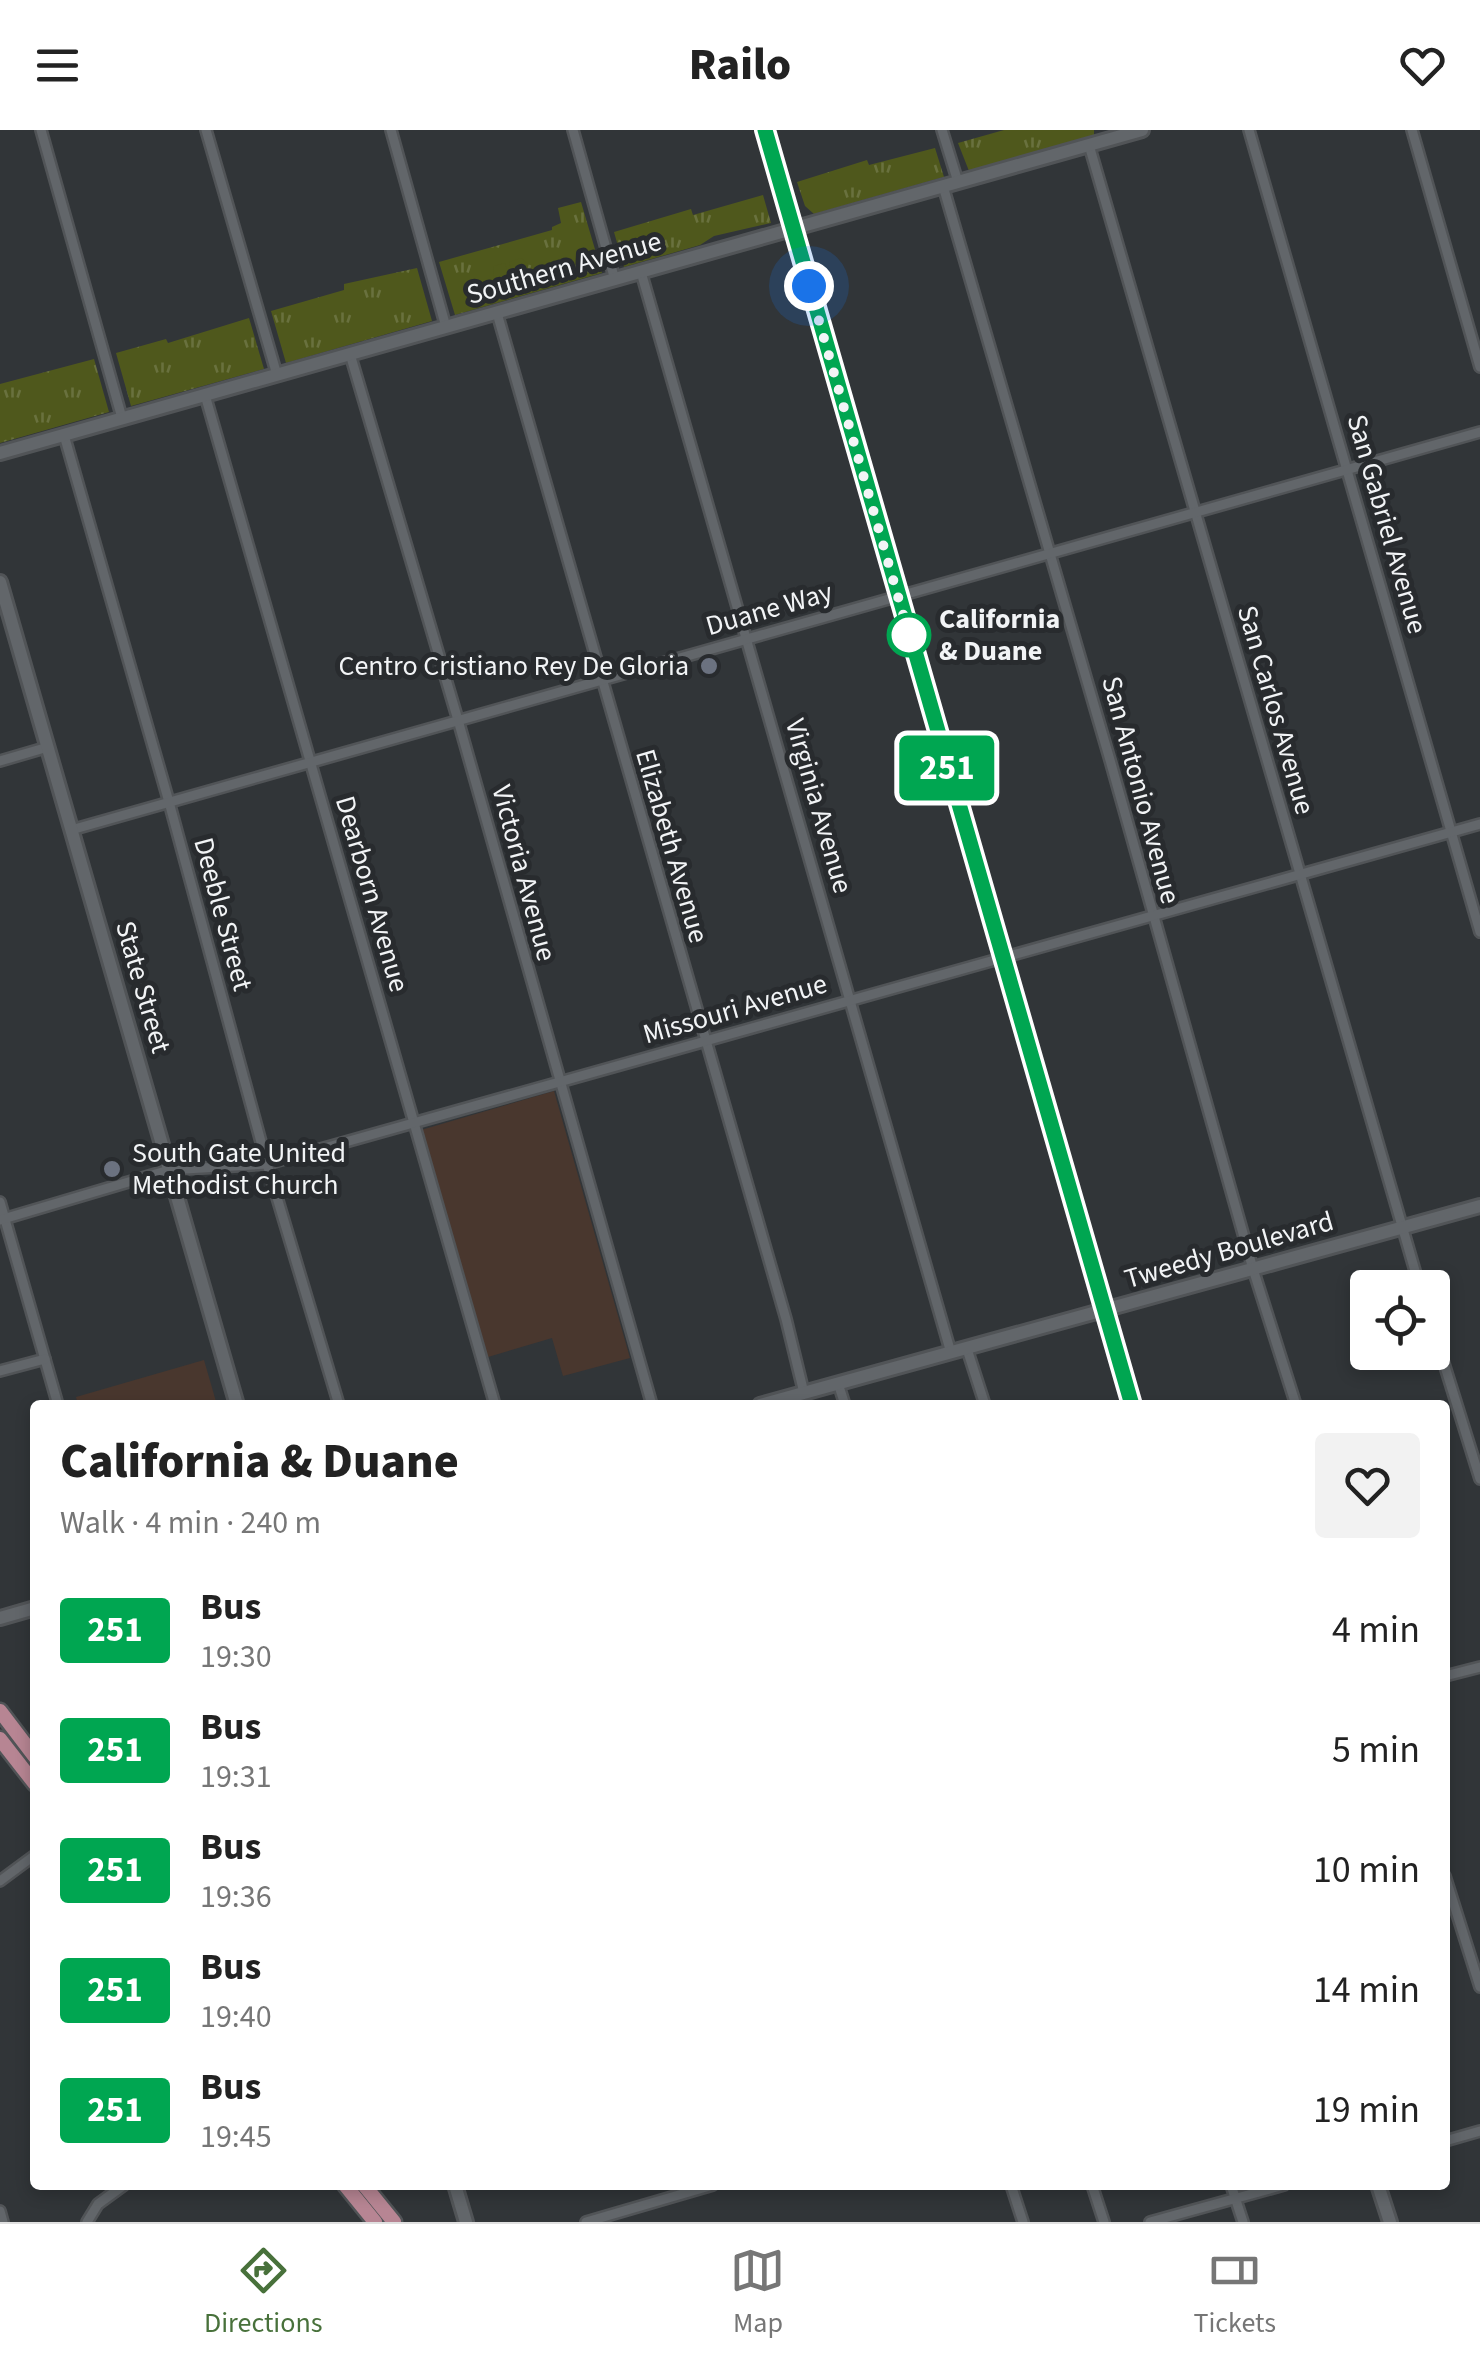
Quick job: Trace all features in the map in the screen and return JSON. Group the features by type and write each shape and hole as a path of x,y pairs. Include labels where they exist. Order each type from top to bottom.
{"main road":[{"path":"764,130 1130,1400"},
{"name":"Southern Avenue","path":"0,452 793,230 1089,145 1112,134 1142,130"},
{"name":"State Street","path":"0,582 236,1400"},
{"name":"Tweedy Boulevard","path":"777,1400 1480,1206"},
{"path":"0,1618 30,1609"},
{"path":"0,1711 30,1750"},
{"path":"0,1739 30,1778"},
{"path":"349,2190 375,2222"},
{"path":"368,2190 394,2222"},
{"path":"456,2190 466,2222"},
{"path":"1380,2190 1390,2222"}],"street":[{"path":"41,130 122,418"},
{"path":"206,130 277,375"},
{"path":"391,130 446,327"},
{"path":"573,130 616,280"},
{"name":"San Antonio Avenue","path":"942,130 951,184 1152,917 1294,1400"},
{"name":"San Gabriel Avenue","path":"1249,130 1480,932"},
{"path":"1412,130 1480,367"},
{"name":"San Carlos Avenue","path":"1089,145 1414,1270"},
{"name":"Virginia Avenue","path":"641,272 952,1354"},
{"name":"Elizabeth Avenue","path":"496,313 804,1392"},
{"name":"Victoria Avenue","path":"350,354 651,1400"},
{"name":"Dearborn Avenue","path":"205,395 494,1400"},
{"name":"Duane Way","path":"71,830 1480,432"},
{"name":"Deeble Street","path":"64,435 267,1164 338,1400"},
{"path":"0,761 48,747"},
{"name":"Missouri Avenue","path":"2,1220 169,1170 267,1164 1480,824"},
{"path":"0,1202 2,1220 57,1400"},
{"path":"967,1349 983,1400"},
{"path":"0,1371 45,1358"},
{"path":"1446,1370 1480,1479"},
{"path":"838,1383 843,1400"},
{"path":"1450,1675 1480,1666"},
{"path":"0,1881 30,1858"},
{"path":"1450,1892 1480,1986"},
{"path":"1450,2140 1480,2132"},
{"path":"87,2222 98,2204 117,2190"},
{"path":"586,2222 697,2190"},
{"path":"1013,2190 1023,2222"},
{"path":"1094,2190 1104,2222"},
{"path":"1233,2190 1243,2222"},
{"path":"1150,2222 1266,2190"},
{"path":"0,2211 3,2222"}],"shaded area":[{"path":"554,1091 630,1358 563,1376 552,1338 488,1357 421,1130"},
{"path":"204,1360 216,1400 77,1400 76,1397"}],"green space":[{"path":"1004,130 1094,130 1094,135 969,171 958,143"},
{"path":"935,148 944,177 814,214 805,206 797,182 867,160 869,165"},
{"path":"763,195 771,223 714,236 700,245 624,267 614,232 691,209 693,215"},
{"path":"581,202 602,273 455,315 439,262 552,230 561,223 558,208"},
{"path":"521,258 528,264 528,281 516,284 509,262"},
{"path":"505,263 512,285 500,289 493,282 494,266"},
{"path":"417,268 432,321 286,363 271,311 344,290 344,284"},
{"path":"249,318 264,369 131,406 116,353 166,339 168,343"},
{"path":"94,359 109,412 0,443 0,384"}],"bus line":[{"name":"251","path":"765,130 1130,1400"}],"place":[{"name":"California & Duane","path":"909,635"},
{"name":"Centro Cristiano Rey De Gloria","path":"709,666"},
{"name":"South Gate United Methodist Church","path":"112,1169"}],"route":[{"path":"809,286 909,635"}]}
